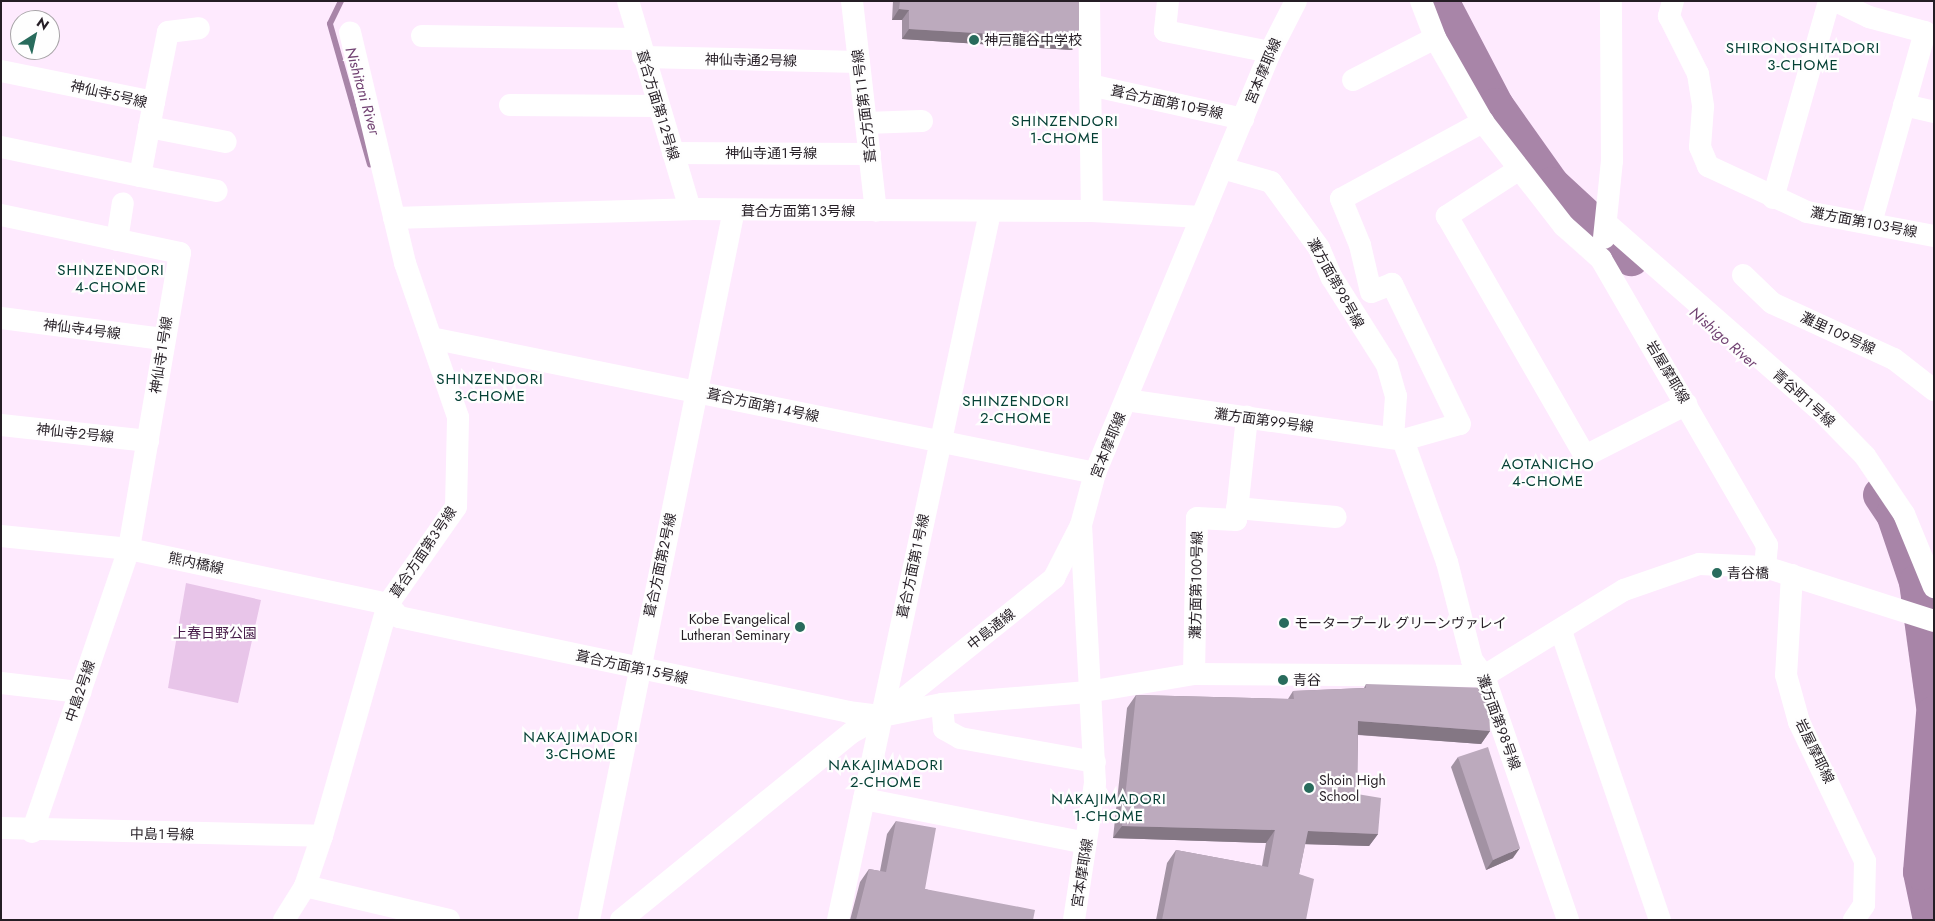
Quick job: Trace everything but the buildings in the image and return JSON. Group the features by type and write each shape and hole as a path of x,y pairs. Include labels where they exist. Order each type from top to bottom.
{"street":[{"name":"葺合方面第１２号線","path":"628,1 640,48 690,209"},
{"name":"葺合方面第１１号線","path":"852,1 876,211"},
{"path":"1090,1 1092,211"},
{"path":"1168,1 1165,31 1270,52"},
{"name":"宮本摩耶線","path":"1074,920 1086,844 1095,762 1095,718 1088,692 1081,525 1095,472 1270,52 1296,1"},
{"name":"岩屋摩耶線","path":"1421,1 1435,38 1483,122 1518,170 1564,226 1601,255 1767,545 1764,567"},
{"path":"1601,255 1612,161 1612,1"},
{"name":"灘方面第１０３号線","path":"1673,1 1669,16 1698,74 1703,106 1700,147 1708,166 1773,198 1807,212 1871,222 1934,236"},
{"path":"1773,198 1829,1"},
{"path":"1836,1 1869,17 1925,32 1871,222"},
{"path":"154,102 168,32 199,28"},
{"name":"葺合方面第３号線","path":"284,920 305,886 322,836 388,604 456,507 458,417 431,338 394,218 350,32"},
{"name":"神仙寺通２号線","path":"422,36 859,62"},
{"path":"1353,80 1435,38"},
{"name":"神仙寺５号線","path":"1,71 154,102 140,176"},
{"name":"葺合方面第１０号線","path":"1090,85 1243,119"},
{"path":"510,105 658,106"},
{"path":"1904,105 1934,112"},
{"path":"866,123 922,121"},
{"path":"1398,439 1460,424 1392,284 1371,292 1360,245 1342,198 1483,122"},
{"path":"149,127 226,142"},
{"path":"1,147 217,190"},
{"name":"神仙寺通１号線","path":"673,153 870,154"},
{"name":"灘方面第９８号線","path":"1222,168 1271,182 1319,248 1332,278 1386,365 1396,396 1398,439 1447,562 1472,660 1484,676 1568,920"},
{"path":"1518,170 1447,216 1585,456 1687,404"},
{"path":"117,240 123,204"},
{"name":"葺合方面第１３号線","path":"394,218 690,209 990,212 1092,211 1202,217"},
{"name":"葺合方面第２号線","path":"589,920 637,668 698,391 734,210"},
{"name":"葺合方面第１号線","path":"838,920 990,212"},
{"name":"神仙寺１号線","path":"1,215 180,254 162,339 148,441 129,549"},
{"name":"青谷町１号線","path":"1606,223 1819,410 1865,456 1904,514 1934,588"},
{"name":"灘里１０９号線","path":"1743,275 1772,303 1894,359 1934,390"},
{"name":"神仙寺４号線","path":"1,318 162,339"},
{"name":"葺合方面第１４号線","path":"431,338 698,391 939,443 1095,472"},
{"name":"灘方面第９９号線","path":"1126,400 1398,439"},
{"path":"1247,417 1237,508 1336,516"},
{"name":"神仙寺２号線","path":"1,425 148,441"},
{"name":"灘方面第１００号線","path":"1194,674 1197,518 1236,520 1237,508"},
{"name":"中島通線","path":"882,716 1054,578 1081,525"},
{"name":"熊内橋線","path":"1,536 129,549 388,604"},
{"name":"中島２号線","path":"32,832 129,549"},
{"path":"621,920 851,733 882,716 942,704 1088,692 1194,674 1484,676 1561,631 1606,600 1653,578 1699,564 1764,567 1934,621"},
{"name":"岩屋摩耶線","path":"1792,575 1786,675 1799,722 1865,860 1864,905 1854,920"},
{"name":"葺合方面第１５号線","path":"388,604 399,617 637,668 882,716"},
{"path":"1561,631 1660,920"},
{"path":"1,683 80,692"},
{"path":"942,704 944,728 960,738 1095,762"},
{"path":"864,799 1086,844"},
{"name":"中島１号線","path":"1,828 32,832 322,836"},
{"path":"305,886 449,920"}],"green space":[{"name":"上春日野公園","path":"186,583 261,600 238,703 168,688"}],"waterway":[{"name":"Nishitani River","path":"341,1 330,24 370,164"},
{"name":"Nishigo River","path":"1441,1 1496,106 1552,185 1631,258"},
{"name":"Nishigo River","path":"1881,495 1894,514 1917,582 1934,706"},
{"name":"Nishigo River","path":"1931,920 1921,872 1934,714"}],"place":[{"name":"神戸龍谷中学校","path":"974,40"},
{"name":"青谷橋","path":"1717,573"},
{"name":"モータープール グリーンヴァレイ","path":"1284,623"},
{"name":"Kobe Evangelical Lutheran Seminary","path":"800,627"},
{"name":"青谷","path":"1283,680"},
{"name":"Shoin High School","path":"1309,788"}],"district":[{"name":"SHIRONOSHITADORI 3-CHOME","path":"1803,56"},
{"name":"SHINZENDORI 1-CHOME","path":"1065,130"},
{"name":"SHINZENDORI 4-CHOME","path":"111,278"},
{"name":"SHINZENDORI 3-CHOME","path":"490,388"},
{"name":"SHINZENDORI 2-CHOME","path":"1016,410"},
{"name":"AOTANICHO 4-CHOME","path":"1548,472"},
{"name":"NAKAJIMADORI 3-CHOME","path":"581,746"},
{"name":"NAKAJIMADORI 2-CHOME","path":"886,774"},
{"name":"NAKAJIMADORI 1-CHOME","path":"1109,808"}]}
